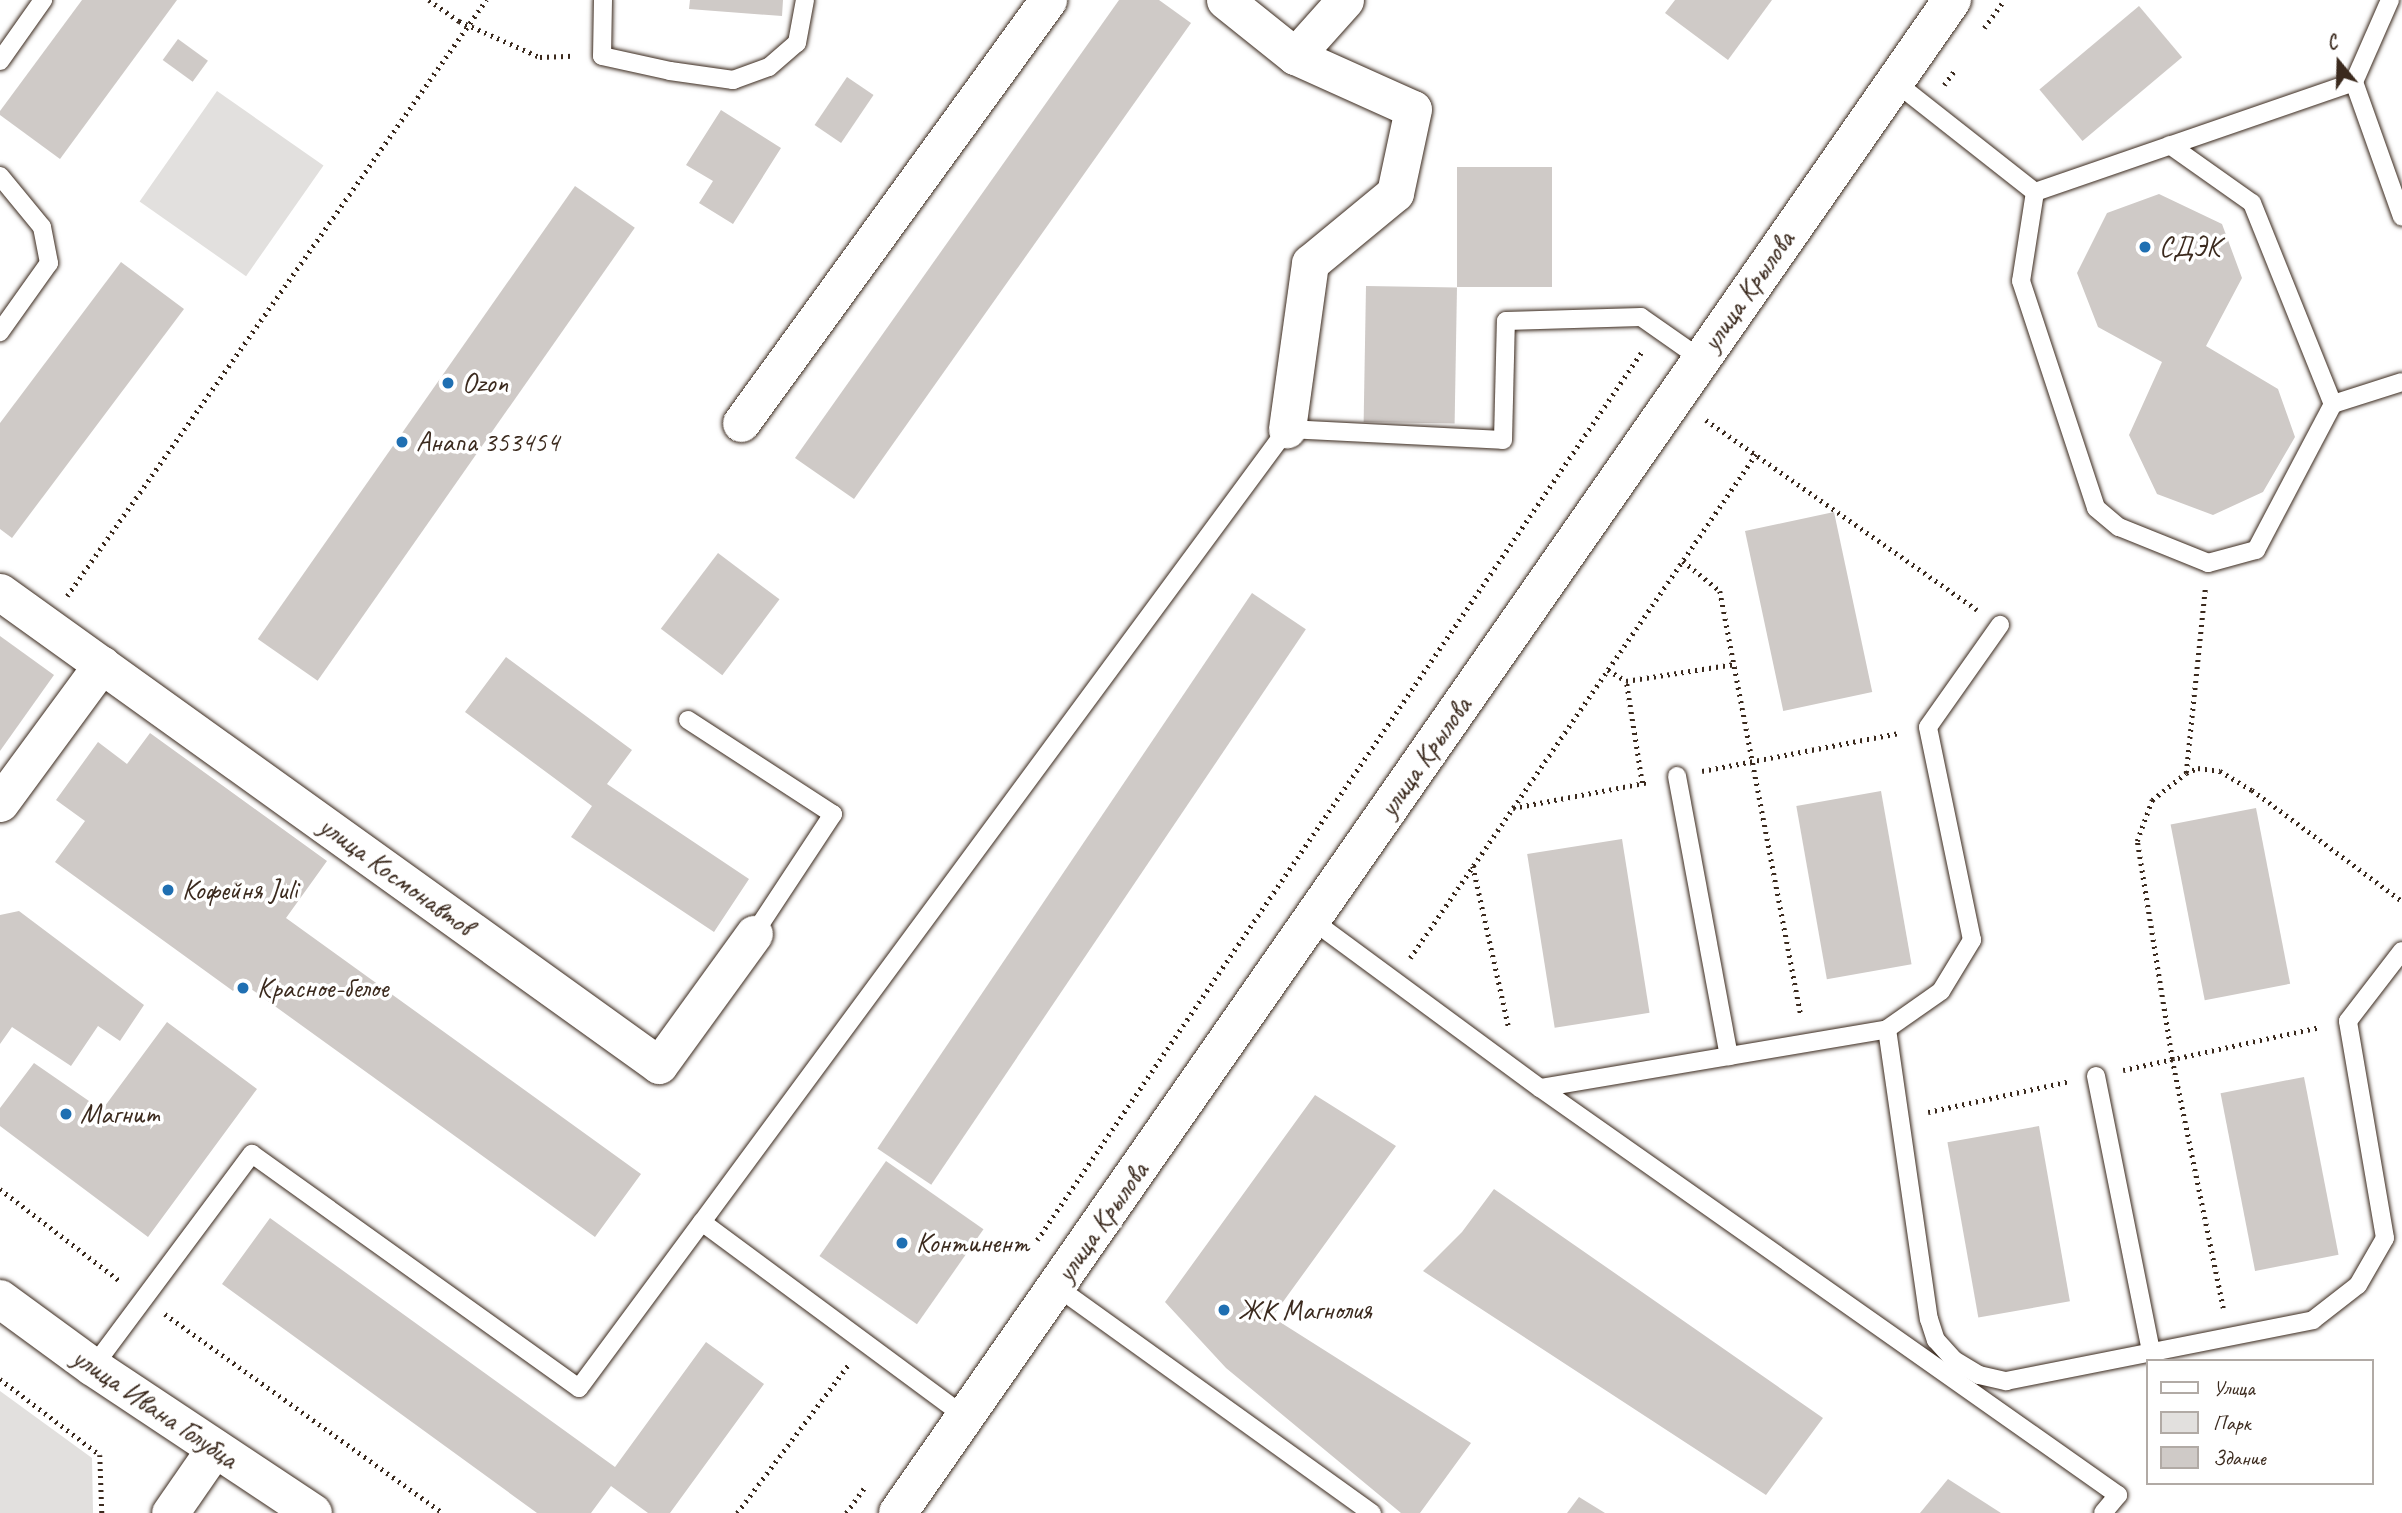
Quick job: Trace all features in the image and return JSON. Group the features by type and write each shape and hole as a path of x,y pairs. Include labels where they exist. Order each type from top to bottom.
{"street":[{"path":"741,423 1048,0"},
{"path":"1225,0 1295,56 1413,109 1395,193 1310,263 1287,429"},
{"path":"1295,56 1345,0"},
{"name":"улица Крылова","path":"898,1513 1952,0"},
{"name":"улица Космонавтов","path":"0,592 659,1065 754,934"},
{"path":"0,803 102,664"},
{"name":"улица Ивана Голубца","path":"0,1299 93,1367 313,1513"},
{"path":"170,1513 215,1448"}],"lane":[{"path":"0,61 43,0"},
{"path":"603,0 602,56 670,71 733,80 769,67 797,43 805,0"},
{"path":"2390,0 2354,82 2402,217"},
{"path":"1895,82 2035,192"},
{"path":"2035,192 2354,82"},
{"path":"2170,145 2252,203 2333,404"},
{"path":"0,176 42,226 50,264 0,332"},
{"path":"2035,192 2021,281 2096,508 2119,527 2208,564 2256,550 2333,404 2402,382"},
{"path":"93,1367 252,1154 579,1388 1287,429 1503,440 1506,321 1641,317 1700,359"},
{"path":"1541,1088 1887,1029 1941,990 1972,940 1928,727 2000,625"},
{"path":"688,720 833,814 754,934"},
{"path":"1677,776 1729,1056"},
{"path":"1312,920 1541,1088 2118,1495 2103,1513"},
{"path":"1887,1029 1929,1319 1936,1340 1954,1360 1979,1375 2006,1381 2313,1320 2358,1285 2385,1238 2348,1021 2402,951"},
{"path":"2096,1076 2151,1352"},
{"path":"702,1222 966,1417"},
{"path":"1057,1287 1372,1513"}],"path":[{"path":"429,0 444,13 540,57 602,56"},
{"path":"47,625 486,0"},
{"path":"1035,1242 1657,329"},
{"path":"1674,397 2000,625"},
{"path":"1394,981 1756,454"},
{"path":"1683,561 1720,590 1755,761 1807,1043"},
{"path":"2186,773 2208,564"},
{"path":"1608,670 1626,681 1735,664"},
{"path":"1626,681 1642,783"},
{"path":"1513,808 1928,727"},
{"path":"2229,1336 2172,1059 2137,841 2151,800 2186,773 2198,768 2220,771 2252,790 2402,901"},
{"path":"1473,866 1519,1072"},
{"path":"0,1189 144,1299 443,1513"},
{"path":"737,1513 866,1342"},
{"path":"0,1379 100,1455 102,1513"}],"green space":[{"path":"217,91 323,166 246,276 140,202"},
{"path":"0,1391 92,1458 93,1513 0,1513"}],"building":[{"path":"82,0 177,0 60,159 0,115 0,111"},
{"path":"690,0 783,0 782,16 689,9"},
{"path":"1119,0 1159,0 1191,23 854,499 795,458"},
{"path":"1675,0 1772,0 1728,60 1665,13"},
{"path":"2139,6 2182,57 2082,141 2039,90"},
{"path":"178,39 208,61 193,82 163,60"},
{"path":"847,77 874,95 841,143 815,125"},
{"path":"721,110 781,148 733,224 699,203 713,181 686,165"},
{"path":"1457,167 1552,167 1552,287 1457,287"},
{"path":"575,186 635,228 318,681 258,639"},
{"path":"2159,194 2222,224 2242,278 2206,346 2278,389 2295,437 2263,492 2213,515 2157,494 2129,435 2162,362 2098,327 2077,273 2107,213"},
{"path":"121,262 184,309 12,538 0,529 0,423"},
{"path":"1366,286 1457,288 1455,424 1364,422"},
{"path":"1834,512 1872,692 1783,711 1745,531"},
{"path":"718,553 779,599 722,675 661,629"},
{"path":"1252,593 1306,629 931,1185 877,1148"},
{"path":"0,636 54,675 0,751"},
{"path":"506,657 632,750 607,784 749,879 714,932 571,837 592,806 465,712"},
{"path":"150,733 327,861 286,918 641,1174 595,1237 240,981 233,991 55,862 85,821 56,800 98,742 127,764"},
{"path":"1881,791 1912,964 1827,979 1796,806"},
{"path":"2256,808 2290,984 2205,1000 2171,825"},
{"path":"1622,839 1650,1013 1555,1028 1527,854"},
{"path":"19,911 144,1005 120,1041 98,1026 71,1066 12,1027 0,1044 0,915"},
{"path":"167,1022 257,1089 148,1237 0,1126 0,1108 34,1063 102,1110"},
{"path":"2304,1077 2339,1255 2255,1271 2221,1093"},
{"name":"ЖК Магнолия","path":"1315,1095 1396,1146 1272,1317 1471,1443 1420,1513 1401,1513 1226,1368 1165,1302"},
{"path":"2039,1126 2070,1301 1978,1317 1947,1142"},
{"name":"Континент","path":"886,1161 983,1229 917,1324 819,1256"},
{"path":"1494,1189 1823,1418 1766,1495 1423,1271 1462,1232"},
{"path":"270,1218 615,1467 706,1342 764,1384 670,1513 648,1513 611,1486 591,1513 537,1513 222,1284"},
{"path":"1948,1479 2001,1513 1920,1513"},
{"path":"1579,1497 1605,1513 1567,1513"}],"place":[{"name":"СДЭК","path":"2145,247"},
{"name":"Ozon","path":"448,383"},
{"name":"Анапа 353454","path":"402,442"},
{"name":"Кофейня Juli","path":"168,890"},
{"name":"Красное-белое","path":"243,988"},
{"name":"Магнит","path":"66,1114"},
{"name":"Континент","path":"902,1243"},
{"name":"ЖК Магнолия","path":"1224,1310"}]}
